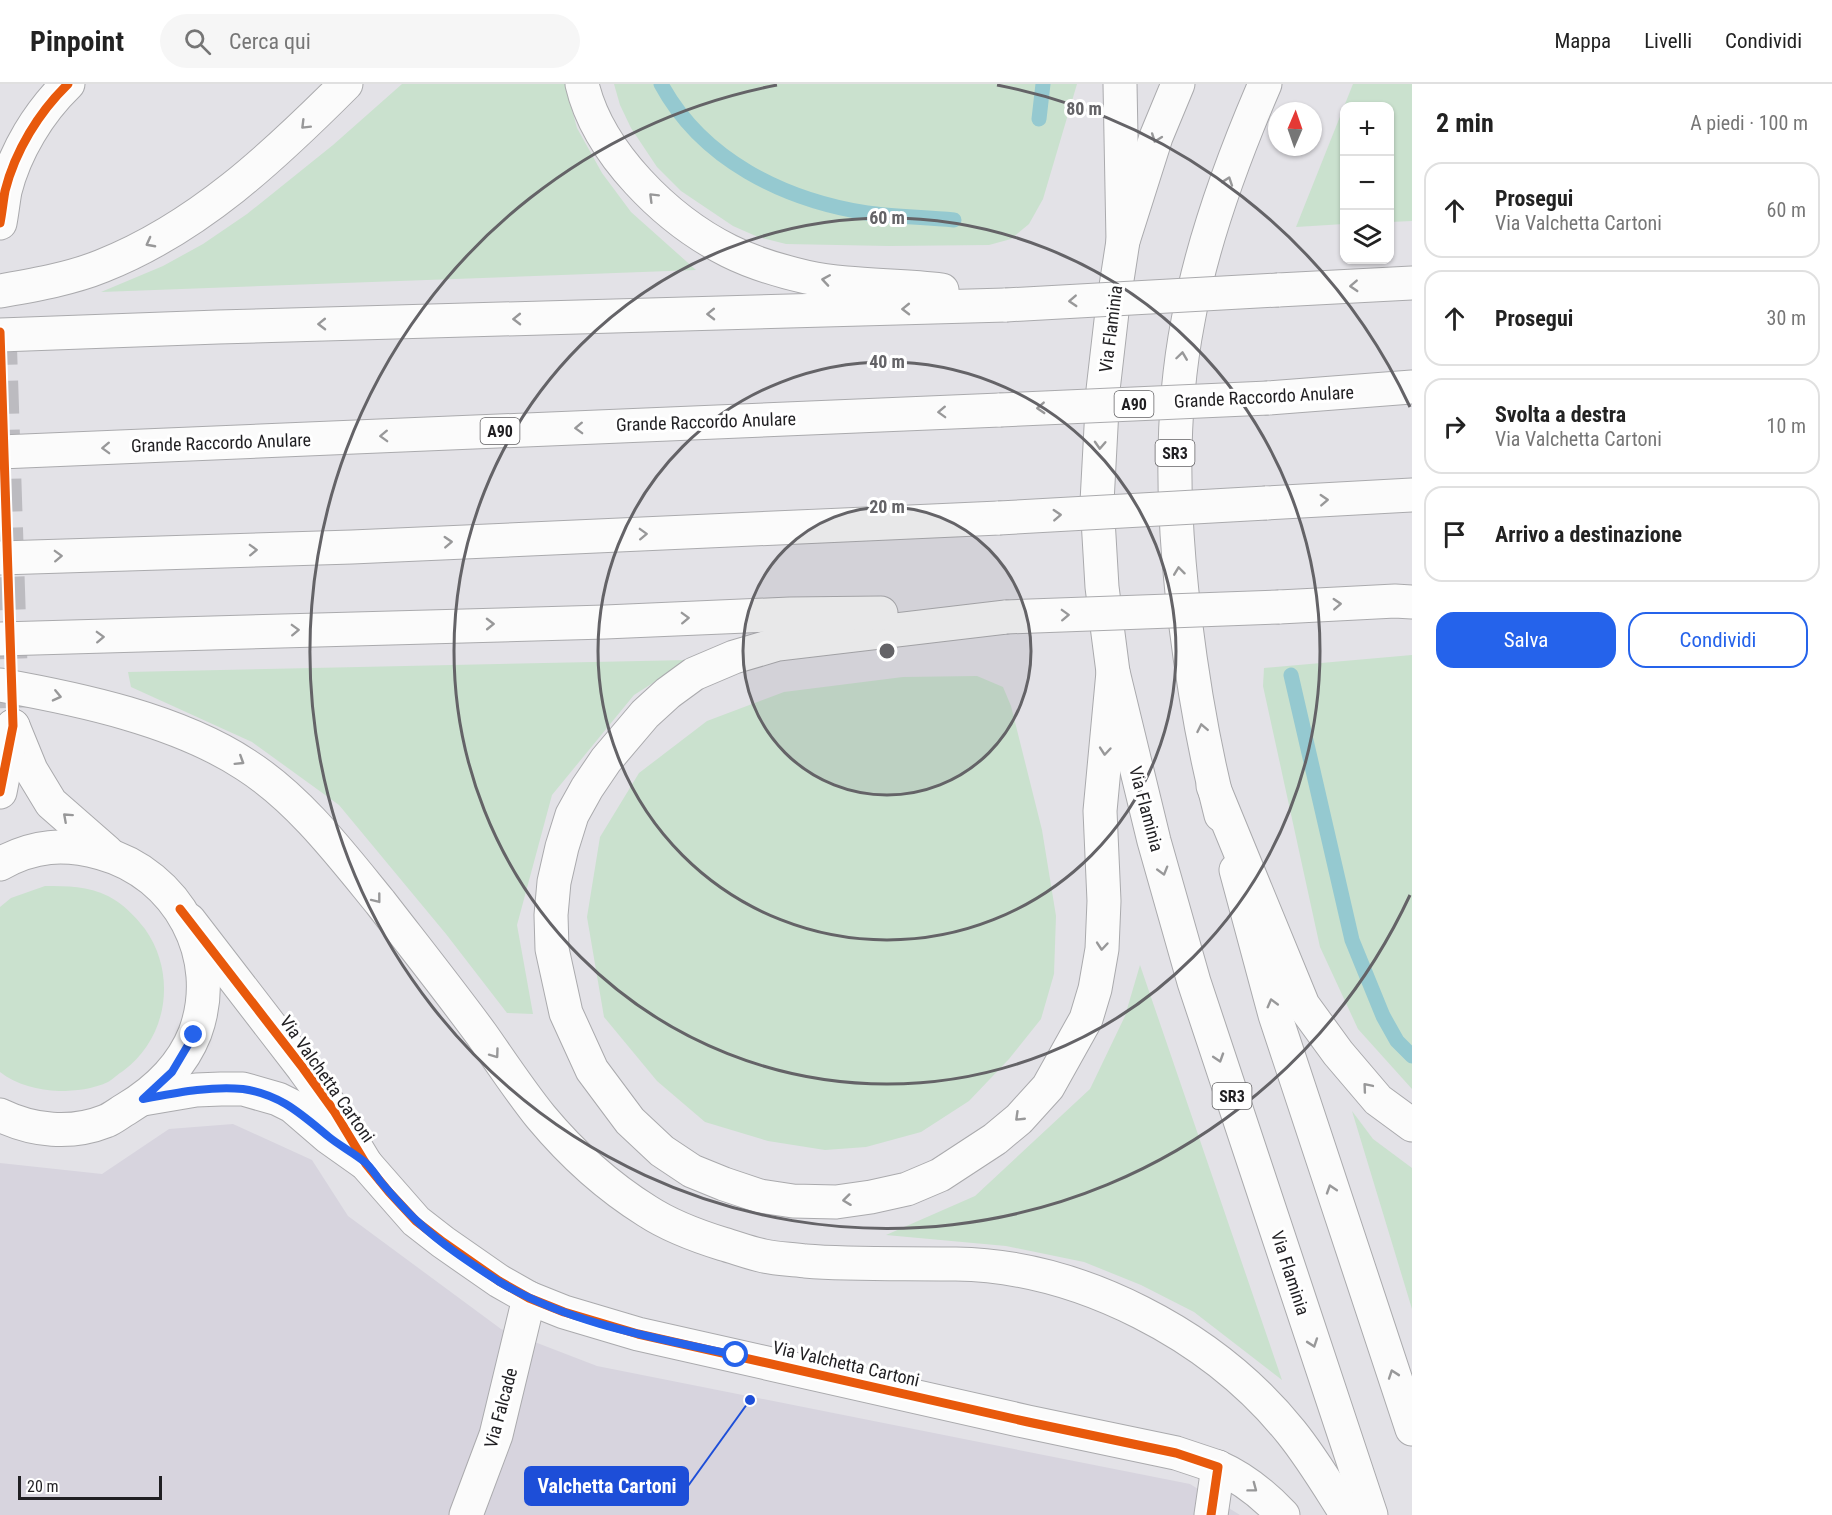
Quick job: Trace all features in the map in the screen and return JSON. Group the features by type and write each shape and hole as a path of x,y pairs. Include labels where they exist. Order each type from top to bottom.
{"main road":[{"path":"0,223 5,190 28,135 68,84"},
{"path":"0,291 42,284 99,267 172,232 246,177 297,133 346,84"},
{"path":"582,84 600,128 616,156 639,183 665,209 728,250 766,266 808,277 848,284 916,287 946,291 996,306"},
{"path":"1120,84 1123,241"},
{"name":"Via Flaminia","path":"1178,84 1156,137 1123,241 1103,390 1097,502 1102,587 1113,672 1154,841 1194,982 1371,1515"},
{"name":"SR3","path":"1265,84 1244,133 1209,237 1188,320 1178,382 1174,442 1177,556 1191,671 1213,786 1275,1015 1412,1429"},
{"path":"0,335 996,306 1412,283"},
{"name":"Grande Raccordo Anulare","path":"0,452 1268,398 1412,387"},
{"path":"0,558 364,546 999,518 1412,495"},
{"path":"1113,672 1100,811 1104,900 1102,949 1095,989 1086,1019 1048,1087 1018,1119 994,1139 940,1175 907,1189 836,1202 793,1201 760,1196 724,1184 692,1171 662,1151 630,1121 592,1070 566,1013 552,949 551,915 554,882 562,847 573,815 606,760 645,714 694,674 734,657 778,644 997,618 1406,600"},
{"path":"0,639 605,622 790,614 926,614 997,618"},
{"path":"0,685 53,694 116,710 151,722 219,749 248,765 265,778 293,803 344,857 450,991 540,1116 573,1152 606,1182 648,1213 693,1235 766,1257 836,1263 994,1266 1054,1278 1126,1306 1179,1334 1236,1376 1289,1429 1347,1515"},
{"path":"0,792 13,726 31,770 51,803 111,855"},
{"path":"1213,786 1303,1005 1338,1053 1378,1100 1412,1125"},
{"name":"Via Valchetta Cartoni","path":"0,864 22,854 59,846 80,847 131,863 153,878 167,891 303,1068 334,1111 366,1164 417,1221 499,1281 529,1298 564,1312 638,1334 1176,1453 1231,1473 1256,1490 1283,1515"},
{"name":"Via Valchetta Cartoni","path":"0,1115 18,1123 55,1130 106,1121 143,1099 172,1072 194,1035 203,995 202,965 192,931 180,909"},
{"path":"143,1099 196,1090 243,1089 262,1093 292,1106 335,1142 366,1164"},
{"name":"Via Falcade","path":"465,1515 496,1435 529,1298"},
{"path":"1211,1515 1218,1467"}],"shaded area":[{"path":"233,1124 312,1160 348,1216 501,1329 597,1366 1190,1484 1240,1515 0,1515 0,1163 102,1174 169,1129"}],"green space":[{"path":"402,84 565,84 577,128 602,173 631,212 696,270 101,292 163,266 203,244 247,214 333,145"},
{"path":"614,84 1077,84 1043,199 1029,224 1011,239 989,245 889,246 786,244 758,237 733,226 681,191 657,167 631,128 620,105"},
{"path":"1353,84 1412,84 1412,221 1394,222 1394,102 1346,102"},
{"path":"1340,117 1340,224 1296,227"},
{"path":"1412,655 1412,1089 1358,1029 1320,947 1263,686 1264,668"},
{"path":"689,660 634,695 552,795 517,925 533,1014 507,1013 446,934 339,805 252,742 131,687 128,672"},
{"path":"977,676 1003,687 1011,706 1042,830 1056,916 1054,974 1041,1019 1009,1059 969,1101 921,1132 866,1147 825,1150 768,1141 705,1122 657,1081 604,1017 587,917 600,837 639,773 707,721 784,692 903,677"},
{"path":"45,886 85,888 118,902 145,929 155,947 161,966 164,985 163,1005 150,1041 123,1071 108,1082 90,1088 65,1091 44,1089 20,1083 0,1072 0,907 11,898"},
{"path":"1140,965 1282,1380 1194,1312 1141,1285 1084,1262 1006,1246 886,1235 975,1196 1090,1089 1125,1016"},
{"path":"1352,1111 1373,1139 1412,1168 1412,1309"}],"waterway":[{"path":"661,84 678,111 722,155 776,187 836,207 867,213 954,220"},
{"path":"1039,119 1043,84"},
{"path":"1291,675 1352,940 1383,1016 1397,1041 1412,1056"}],"tunnel":[{"path":"0,332 13,726"}],"cycle path":[{"path":"0,223 5,191 15,161 29,133 47,107 68,84"},
{"path":"0,332 13,726 0,792"},
{"path":"180,909 303,1068 334,1111 366,1164 389,1192 416,1221 499,1281 529,1298 564,1312 638,1334 1176,1453 1218,1467 1211,1515"}],"place":[{"name":"Valchetta Cartoni","path":"750,1400"}],"route":[{"path":"194,1035 172,1072 143,1099 196,1090 243,1089 278,1099 292,1106 328,1137 366,1164 417,1221 443,1242 469,1262 529,1298 564,1312 638,1334 736,1355"}]}
